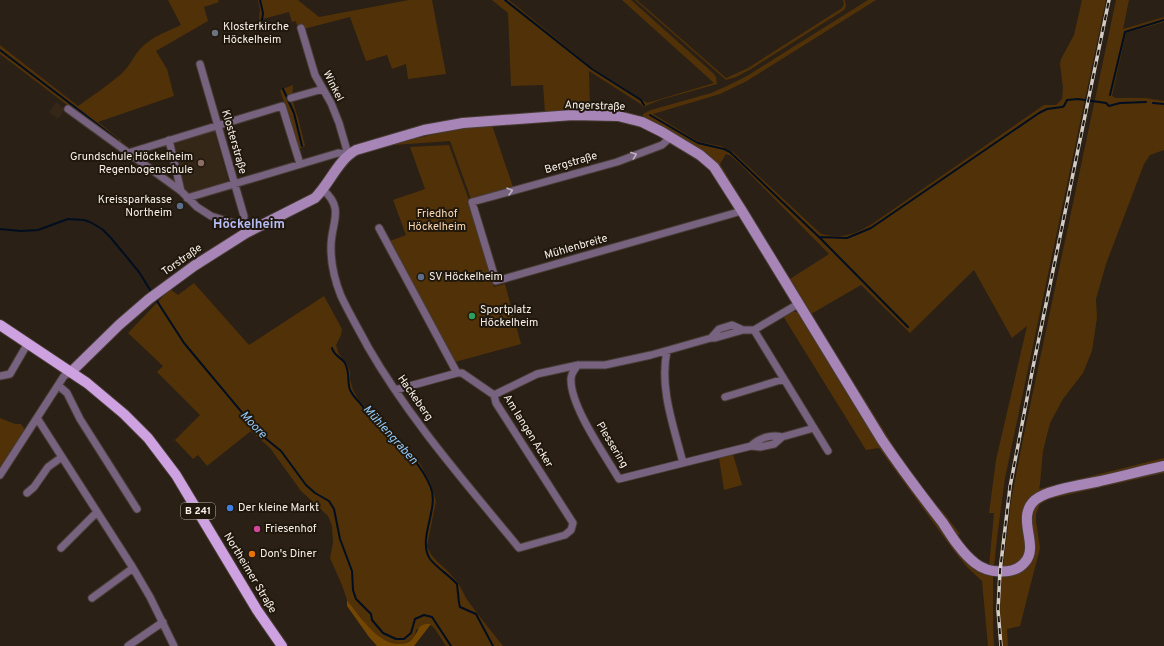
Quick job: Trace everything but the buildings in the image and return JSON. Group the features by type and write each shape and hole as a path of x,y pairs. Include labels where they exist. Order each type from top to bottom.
{"main road":[{"name":"Northeimer Straße","path":"0,325 92,387 124,414 148,438 163,457 192,500 257,610 282,646"}],"street":[{"name":"Winkel","path":"301,28 315,75 336,116 348,154"},
{"name":"Klosterstraße","path":"200,64 244,216 244,229"},
{"path":"291,98 323,89"},
{"path":"128,153 282,106 300,164"},
{"path":"68,109 180,191 197,207 211,216 244,229"},
{"name":"Angerstraße","path":"348,154 380,142 424,130 463,123 573,115 618,116 633,119 671,137 700,155 714,167 882,440 900,466 962,550 975,564 988,570 1011,571 1017,569 1027,561 1030,549 1026,522 1027,513 1035,500 1041,496 1067,488 1164,466"},
{"name":"Bergstraße","path":"472,202 617,162 662,145 671,137"},
{"path":"169,140 180,191"},
{"path":"187,198 338,153 348,154 323,190"},
{"name":"Torstraße","path":"71,372 119,325 153,296 244,229 305,204 315,198 323,190"},
{"name":"Hackeberg","path":"323,190 332,199 336,208 332,229 331,248 333,268 337,285 357,328 395,390 423,429 519,548 565,535 571,530"},
{"name":"Mühlenbreite","path":"472,202 496,281 742,211"},
{"path":"379,228 457,373 395,390"},
{"path":"494,395 537,374 578,365 605,365 667,351 711,338 719,329 732,325 743,330 754,330 798,304"},
{"path":"754,330 828,451"},
{"path":"0,376 10,374 28,343"},
{"path":"667,351 664,364 667,403 683,463 751,446 760,447 774,444 782,437 814,428"},
{"path":"651,355 664,364"},
{"path":"571,379 573,371 578,365"},
{"path":"560,368 571,379"},
{"path":"0,475 59,386 64,376 71,372"},
{"name":"Am langen Acker","path":"457,373 462,373 494,395 496,403 573,523 571,530"},
{"name":"Plessering","path":"571,379 575,401 619,479 683,463"},
{"path":"725,397 784,380"},
{"path":"59,386 67,393 80,419 137,509"},
{"path":"37,418 132,568 163,622 174,646"},
{"path":"27,493 34,487 48,467 62,457"},
{"path":"61,548 97,512"},
{"path":"92,598 132,568"},
{"path":"128,646 163,622"}],"shaded area":[{"path":"56,102 65,109 58,119 49,112"},
{"name":"Grundschule Höckelheim Regenbogenschule","path":"214,130 229,183 187,195 172,144 174,141"},
{"path":"347,600 363,621 377,635 392,643 402,644 410,641 421,626 431,624 414,646 377,646 347,606"}],"green space":[{"path":"168,0 218,0 219,2 204,7 208,21 156,51 167,69 174,96 98,122 122,141 117,143 0,54 0,45 78,106 120,75 147,42 181,25"},
{"path":"258,0 298,0 319,17 409,0 432,0 446,74 408,79 406,64 392,69 387,55 366,61 350,17 304,29 303,25 297,26 296,21 292,22 289,12 259,20 260,10"},
{"path":"492,0 509,0 591,67 647,103 714,83 622,0 631,0 713,73 716,77 717,84 660,100 643,107 589,71 590,110 545,113 543,85 511,86 508,13"},
{"path":"635,0 637,0 726,78 748,68 842,8 844,4 843,0 845,0 846,6 844,10 751,69 736,77 726,80"},
{"path":"868,0 876,0 747,81 720,94 653,114 699,142 721,146 733,152 821,234 836,236 848,235 872,224 1044,105 1056,105 1062,99 1063,88 1060,64 1061,59 1074,35 1082,0 1106,0 1005,478 994,567 989,566 994,513 989,513 996,460 1027,326 1012,338 974,270 910,333 861,285 811,314 901,458 935,504 960,534 955,536 907,472 809,312 802,299 725,178 643,118 643,114 651,110 711,93 747,76","holes":["726,154 731,156 743,167 829,254 790,279 720,164"]},
{"path":"1116,0 1129,0 1123,29 1164,17 1164,22 1126,33 1112,96 1116,98 1146,98 1164,101 1164,150 1150,155 1144,164 1106,264 1096,299 1097,318 1092,351 1083,373 1063,399 1050,423 1043,451 1039,489 1164,458 1164,464 1036,494 1025,555 1013,567 1003,567 1011,501 1023,439"},
{"path":"293,85 292,99 305,146 299,149 280,90"},
{"path":"492,125 513,187 471,199 450,141 391,144 462,128"},
{"name":"Friedhof Höckelheim","path":"449,145 469,200 494,287 505,284 521,344 455,362 390,241 406,235 393,200 425,189 410,147"},
{"path":"194,283 249,345 324,296 342,329 336,345 339,354 347,364 353,390 360,402 418,460 430,482 436,501 427,546 429,551 435,560 450,573 460,586 468,601 503,646 446,646 430,624 416,630 415,636 404,644 395,645 386,642 369,628 347,600 330,558 333,543 332,526 328,516 301,491 270,448 251,431 207,466 198,455 193,459 175,440 200,415 157,372 163,366 128,333 170,289 178,295"},
{"path":"791,312 798,312 959,551 993,574 994,646 988,646 982,581 967,567 954,551 879,448 866,450 783,316"},
{"path":"0,418 15,424 21,424 26,431 0,471"},
{"path":"733,454 742,485 724,490 719,458"},
{"path":"1164,468 1164,473 1049,499 1040,504 1036,514 1036,521 1040,548 1020,626 1007,629 1008,646 1002,646 1000,612 1001,575 1026,567 1031,515 1034,507 1042,498"}],"waterway":[{"name":"Mühlengraben","path":"260,0 263,13 262,20"},
{"path":"505,0 592,69 641,100 644,105"},
{"path":"1110,95 1125,32 1164,20"},
{"path":"0,50 118,140"},
{"name":"Mühlengraben","path":"283,89 294,113 302,146"},
{"path":"819,237 847,238 871,228 1039,113 1047,109 1062,107 1067,100 1078,99 1106,103 1109,106 1120,103 1146,102"},
{"path":"1153,103 1164,104"},
{"path":"650,115 698,143 724,149 730,152 819,237 908,327"},
{"name":"Moore","path":"0,229 21,231 38,230 68,219 90,222 102,229 111,238 139,272 152,293"},
{"name":"Moore","path":"155,298 184,343 260,434 281,451 306,485 315,493 329,501 334,509 340,539 352,571 353,590 356,599 371,614 372,620 383,633 396,639 404,639 411,633 415,619 424,615 432,617 451,646"},
{"name":"Mühlengraben","path":"332,348 334,353 347,366 349,387 353,395 368,413 408,453 425,475 433,497 426,543 430,559 457,584 460,607 476,614 493,646"}],"railway":[{"path":"1001,646 998,610 1000,571 1010,487 1033,367 1109,0"}],"place":[{"name":"Klosterkirche Höckelheim","path":"215,33"},
{"name":"Grundschule Höckelheim Regenbogenschule","path":"201,163"},
{"name":"Kreissparkasse Northeim","path":"180,206"},
{"name":"SV Höckelheim","path":"421,277"},
{"name":"Sportplatz Höckelheim","path":"472,316"},
{"name":"Der kleine Markt","path":"230,508"},
{"name":"Friesenhof","path":"257,529"},
{"name":"Don's Diner","path":"252,554"}],"district":[{"name":"Höckelheim","path":"249,225"}]}
